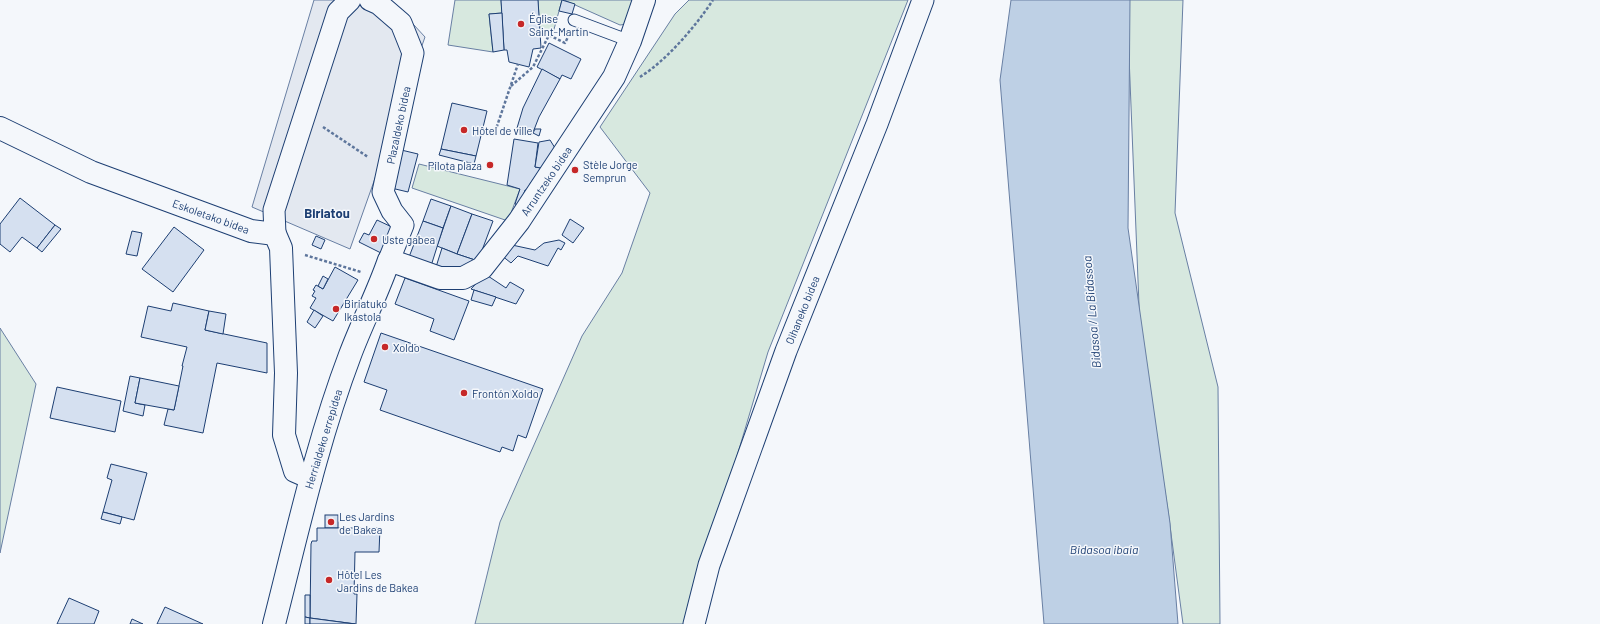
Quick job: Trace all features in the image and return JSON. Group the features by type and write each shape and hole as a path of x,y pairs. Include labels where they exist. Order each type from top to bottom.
{"street":[{"path":"311,478 295,471 284,435 286,373 278,241 274,210 306,116 338,12 350,0"},
{"name":"Plazaldeko bidea","path":"370,0 379,4 401,23 413,53 383,192 392,211 403,225 386,269"},
{"name":"Arruntzeko bidea","path":"386,269 440,278 463,278 482,268 519,221 614,77 630,41 644,0"},
{"name":"Oihaneko bidea","path":"694,624 709,565 780,365 877,124 923,0"},
{"name":"Eskoletako bidea","path":"0,128 91,172 278,241"},
{"name":"Herrialdeko errepidea","path":"274,624 326,425 350,355 386,269"}],"lane":[{"path":"574,20 630,41"}],"path":[{"path":"640,77 653,69 699,21 713,0"},
{"path":"511,86 533,67 549,35 565,43 574,20"},
{"path":"495,132 518,64"},
{"path":"306,116 388,170"},
{"path":"278,241 386,269"}],"shaded area":[{"path":"314,0 391,0 425,37 350,249 252,207"},
{"path":"455,0 501,0 502,13 489,14 493,52 448,45"},
{"path":"538,0 562,0 553,33 540,35"},
{"path":"564,0 636,0 627,24 620,25"},
{"path":"689,0 908,0 768,352 687,624 475,624 500,522 582,336 622,273 650,193 600,127 675,14"},
{"path":"1129,0 1183,0 1175,213 1218,387 1220,624 1183,624 1168,511 1140,330 1128,31"},
{"path":"419,164 520,189 508,221 412,188"},
{"path":"0,328 36,384 0,553"}],"water":[{"name":"Bidasoa ibaia","path":"1011,0 1130,0 1128,228 1170,523 1178,624 1044,624 1000,80"}],"building":[{"name":"Église Saint-Martin","path":"501,0 538,0 541,48 533,49 529,67 509,62 507,50 504,50"},
{"path":"562,0 575,4 572,14 559,11"},
{"path":"502,13 504,50 493,52 489,14"},
{"path":"549,43 581,59 571,79 562,75 560,79 537,67"},
{"path":"542,69 560,79 539,117 532,135 517,128 523,108"},
{"name":"Hôtel de ville","path":"452,103 487,111 476,156 441,149"},
{"path":"535,129 541,129 539,136 533,133"},
{"path":"514,139 538,143 535,167 541,168 530,184 529,190 525,190 520,206 515,204 520,189 507,185"},
{"path":"550,140 555,148 541,168 535,167 539,142"},
{"path":"397,149 418,154 408,192 387,187"},
{"path":"441,149 476,156 474,164 439,155"},
{"path":"20,198 55,225 37,248 22,237 10,252 0,244 0,224"},
{"path":"431,199 451,206 443,228 423,221"},
{"path":"451,206 472,214 457,254 437,246"},
{"path":"472,214 493,221 478,261 457,254"},
{"path":"570,219 584,228 573,243 562,235"},
{"name":"Uste gabea","path":"377,220 394,228 381,253 359,242 364,233 369,235"},
{"path":"423,221 443,228 431,266 409,257"},
{"path":"55,225 61,229 42,252 37,248"},
{"path":"174,227 204,250 173,292 142,269"},
{"path":"132,231 142,233 137,256 126,254"},
{"path":"316,236 325,240 321,249 312,245"},
{"path":"559,240 565,243 561,250 558,248 548,266 518,256 511,263 501,255 512,245 535,250 544,243"},
{"path":"442,248 478,261 459,270 436,267"},
{"path":"335,267 358,280 333,321 310,308 316,298 312,296 316,285 323,289"},
{"path":"485,274 506,288 510,282 524,290 516,304 471,289"},
{"path":"323,276 328,279 323,289 318,286"},
{"path":"405,278 469,301 454,340 430,331 434,319 395,304"},
{"path":"474,290 496,297 492,306 471,300"},
{"path":"173,303 209,311 205,330 267,343 267,373 217,363 203,433 164,425 168,409 174,410 187,347 141,337 148,306 171,311"},
{"path":"314,310 323,316 315,328 307,322"},
{"path":"209,311 226,314 223,334 205,330"},
{"name":"Frontón Xoldo","path":"381,333 543,389 526,438 518,435 513,451 502,447 500,452 380,410 387,390 364,382"},
{"path":"130,376 140,378 135,403 145,405 143,416 123,411"},
{"path":"140,378 179,386 174,410 135,403"},
{"path":"57,387 121,401 115,432 50,418"},
{"path":"111,464 147,473 134,520 103,512 112,480 107,478"},
{"path":"103,512 122,517 120,524 101,519"},
{"path":"325,515 338,515 338,528 325,528"},
{"path":"317,528 380,528 379,552 355,552 354,594 357,594 356,624 310,618 311,544 312,541 317,541"},
{"path":"305,595 310,595 310,618 305,617"},
{"path":"69,598 99,611 94,624 57,624"},
{"path":"165,607 203,624 157,624"},
{"path":"305,617 310,618 310,624 305,624"},
{"path":"310,618 355,624 310,624"},
{"path":"132,619 143,624 130,624"}],"place":[{"name":"Église Saint-Martin","path":"521,24"},
{"name":"Hôtel de ville","path":"464,130"},
{"name":"Pilota plaza","path":"490,165"},
{"name":"Stèle Jorge Semprun","path":"575,170"},
{"name":"Uste gabea","path":"374,239"},
{"name":"Biriatuko Ikastola","path":"336,309"},
{"name":"Xoldo","path":"385,347"},
{"name":"Frontón Xoldo","path":"464,393"},
{"name":"Les Jardins de Bakea","path":"331,522"},
{"name":"Hôtel Les Jardins de Bakea","path":"329,580"}],"district":[{"name":"Biriatou","path":"327,213"}],"water label":[{"name":"Bidasoa / La Bidassoa","path":"1091,312"}]}
